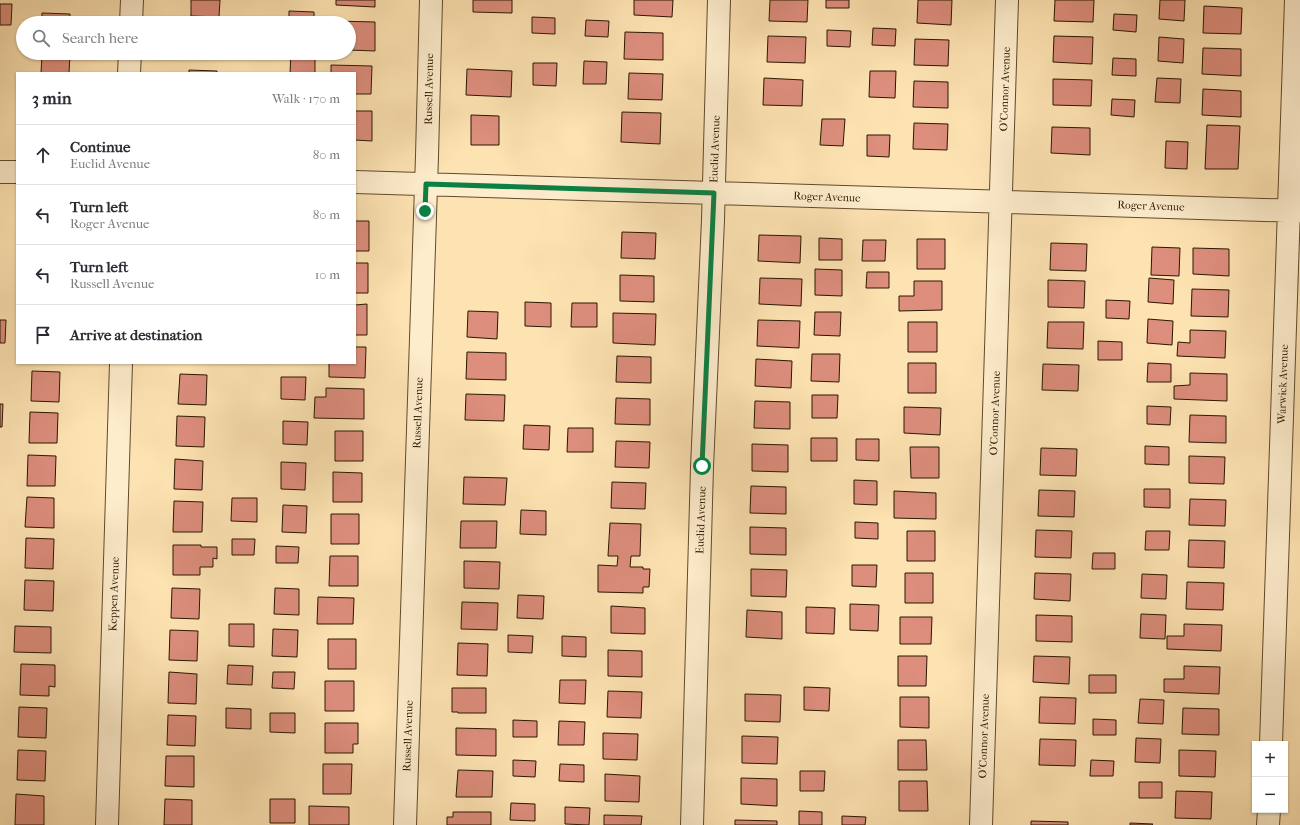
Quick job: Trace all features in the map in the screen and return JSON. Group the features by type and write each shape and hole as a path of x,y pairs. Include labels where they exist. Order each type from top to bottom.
{"street":[{"path":"131,16 132,0"},
{"name":"Russell Avenue","path":"405,825 431,0"},
{"name":"Euclid Avenue","path":"692,825 702,466 714,193 719,0"},
{"name":"O'Connor Avenue","path":"981,825 1002,202 1007,0"},
{"name":"Warwick Avenue","path":"1271,741 1295,211 1296,0"},
{"path":"130,60 130,72"},
{"path":"0,172 16,172"},
{"name":"Roger Avenue","path":"356,182 1295,211"},
{"name":"Keppen Avenue","path":"107,825 121,364"},
{"path":"1268,825 1269,813"}],"building":[{"path":"191,0 220,0 219,16 191,16"},
{"path":"336,0 375,0 375,7 336,5"},
{"path":"473,0 512,0 512,13 473,12"},
{"path":"634,0 673,0 672,17 634,15"},
{"path":"770,0 808,0 807,22 769,21"},
{"path":"826,0 849,0 849,8 826,8"},
{"path":"918,0 952,0 951,25 917,23"},
{"path":"1055,0 1094,0 1093,22 1054,21"},
{"path":"1160,0 1185,0 1184,21 1159,19"},
{"path":"0,4 12,4 11,25 0,25"},
{"path":"1204,6 1242,8 1241,34 1203,33"},
{"path":"289,11 314,12 314,16 289,16"},
{"path":"42,13 70,14 70,16 42,16"},
{"path":"1114,14 1137,15 1136,32 1113,30"},
{"path":"532,17 555,18 555,34 532,33"},
{"path":"586,20 609,21 608,37 585,36"},
{"path":"356,22 375,22 375,51 356,50"},
{"path":"873,28 896,29 895,46 872,45"},
{"path":"827,30 851,31 850,47 827,46"},
{"path":"625,32 663,33 663,60 624,59"},
{"path":"768,36 806,37 805,63 767,62"},
{"path":"1054,36 1093,37 1092,64 1053,62"},
{"path":"1159,37 1184,39 1183,63 1158,61"},
{"path":"915,39 949,40 948,66 914,65"},
{"path":"1203,48 1241,49 1241,76 1202,74"},
{"path":"1113,58 1136,59 1136,76 1112,75"},
{"path":"42,60 70,60 69,72 41,72"},
{"path":"291,60 315,60 315,72 290,72"},
{"path":"584,61 607,62 606,84 583,84"},
{"path":"533,63 557,63 556,86 533,85"},
{"path":"331,65 372,66 371,94 356,94 356,72 331,72"},
{"path":"467,69 512,71 511,97 466,95"},
{"path":"189,70 217,71 217,72 189,72"},
{"path":"870,71 896,71 895,98 869,97"},
{"path":"629,73 663,74 662,100 628,99"},
{"path":"764,78 803,80 802,106 763,105"},
{"path":"1157,78 1181,79 1180,103 1155,102"},
{"path":"1053,79 1092,80 1091,106 1053,105"},
{"path":"914,81 948,82 948,108 913,107"},
{"path":"1203,89 1241,91 1241,117 1202,115"},
{"path":"1112,99 1135,100 1134,117 1111,115"},
{"path":"356,111 372,111 372,141 356,140"},
{"path":"622,112 661,113 660,144 621,142"},
{"path":"471,115 499,116 499,145 471,145"},
{"path":"822,119 845,119 843,146 820,145"},
{"path":"914,123 948,124 947,150 913,149"},
{"path":"1207,125 1240,126 1238,169 1205,169"},
{"path":"1052,127 1090,128 1090,155 1051,153"},
{"path":"867,135 890,135 889,157 867,156"},
{"path":"1166,141 1188,142 1187,169 1165,168"},
{"path":"356,221 369,221 369,251 356,251"},
{"path":"622,232 656,233 655,259 621,258"},
{"path":"759,235 801,236 800,263 758,261"},
{"path":"819,238 842,239 842,260 819,260"},
{"path":"917,239 945,239 945,269 917,269"},
{"path":"863,240 886,240 885,261 862,261"},
{"path":"1051,243 1087,244 1086,271 1050,270"},
{"path":"1152,247 1180,248 1179,276 1151,275"},
{"path":"1193,248 1229,249 1229,276 1193,274"},
{"path":"356,263 368,263 368,293 356,293"},
{"path":"815,269 842,270 842,296 815,295"},
{"path":"867,272 889,272 889,288 866,288"},
{"path":"620,275 654,276 654,302 620,301"},
{"path":"760,278 802,279 801,306 759,304"},
{"path":"1149,278 1174,280 1173,304 1148,302"},
{"path":"1048,280 1085,281 1084,308 1048,307"},
{"path":"914,281 942,281 942,310 899,311 899,296 914,296"},
{"path":"1192,289 1229,290 1228,317 1191,316"},
{"path":"1106,300 1130,301 1129,319 1106,318"},
{"path":"525,302 551,303 551,327 525,326"},
{"path":"572,303 597,303 597,327 571,327"},
{"path":"367,304 367,335 356,335 356,305"},
{"path":"468,311 498,312 497,339 467,337"},
{"path":"815,312 841,312 840,336 814,335"},
{"path":"613,313 656,314 655,345 613,343"},
{"path":"1148,319 1173,321 1172,345 1147,343"},
{"path":"0,320 6,320 5,343 0,343"},
{"path":"758,320 800,321 799,348 757,346"},
{"path":"908,322 937,322 937,352 908,352"},
{"path":"1048,322 1084,322 1083,349 1047,348"},
{"path":"1190,330 1226,331 1225,358 1177,356 1178,342 1190,343"},
{"path":"1098,341 1122,342 1122,360 1098,360"},
{"path":"356,347 366,347 365,378 329,377 329,364 356,364"},
{"path":"467,352 506,353 506,380 466,379"},
{"path":"812,354 840,354 839,382 811,381"},
{"path":"617,356 651,357 651,383 616,382"},
{"path":"756,359 792,361 791,388 755,386"},
{"path":"908,363 936,363 936,393 908,393"},
{"path":"1148,363 1171,364 1171,382 1147,382"},
{"path":"1043,364 1079,365 1078,391 1042,390"},
{"path":"32,371 60,372 59,402 31,401"},
{"path":"1190,373 1227,374 1227,401 1174,399 1174,386 1190,385"},
{"path":"180,374 207,375 206,405 178,404"},
{"path":"281,377 306,377 305,400 281,399"},
{"path":"326,388 364,389 364,419 314,418 315,397 326,397"},
{"path":"466,394 505,395 504,421 465,420"},
{"path":"812,395 838,395 837,418 812,418"},
{"path":"616,398 650,399 650,425 615,424"},
{"path":"755,401 790,402 790,429 754,428"},
{"path":"0,404 3,404 2,427 0,427"},
{"path":"1147,406 1171,407 1170,425 1147,424"},
{"path":"904,407 941,408 940,435 904,433"},
{"path":"30,412 58,413 57,443 29,443"},
{"path":"1190,415 1226,416 1226,443 1189,442"},
{"path":"177,416 205,417 204,447 176,446"},
{"path":"283,421 308,422 307,445 283,444"},
{"path":"524,425 550,426 549,450 523,449"},
{"path":"568,428 593,428 593,452 567,452"},
{"path":"335,431 363,431 363,461 335,461"},
{"path":"811,438 837,438 837,461 811,461"},
{"path":"856,439 879,439 879,461 856,460"},
{"path":"616,441 650,442 649,468 615,467"},
{"path":"752,444 788,445 788,472 752,471"},
{"path":"1145,446 1169,447 1169,465 1145,464"},
{"path":"910,447 939,447 939,478 911,478"},
{"path":"1041,448 1077,449 1076,476 1040,475"},
{"path":"28,455 56,456 55,486 27,486"},
{"path":"1189,456 1225,457 1224,484 1189,483"},
{"path":"175,459 203,461 202,490 174,489"},
{"path":"281,462 306,463 305,490 281,489"},
{"path":"333,472 362,473 362,502 333,502"},
{"path":"464,477 507,478 505,505 463,504"},
{"path":"854,480 877,481 877,505 854,504"},
{"path":"612,482 646,483 645,509 611,508"},
{"path":"751,486 786,487 786,514 750,513"},
{"path":"1144,489 1170,489 1170,508 1144,507"},
{"path":"1039,490 1075,491 1074,517 1038,516"},
{"path":"894,491 936,493 936,519 894,518"},
{"path":"27,497 54,498 54,528 25,527"},
{"path":"232,498 257,498 257,522 231,521"},
{"path":"1190,499 1226,500 1225,526 1189,525"},
{"path":"174,501 203,502 202,532 173,532"},
{"path":"283,505 307,506 306,533 282,532"},
{"path":"521,510 546,511 546,535 520,534"},
{"path":"331,514 359,514 359,544 331,544"},
{"path":"461,521 497,521 496,548 460,548"},
{"path":"855,522 878,523 878,539 855,538"},
{"path":"610,523 641,524 640,556 631,556 630,567 643,567 643,569 650,569 649,587 643,587 643,593 598,592 598,565 617,566 618,556 608,556"},
{"path":"750,527 786,528 786,555 750,554"},
{"path":"1036,530 1072,531 1071,558 1035,557"},
{"path":"907,531 935,531 935,561 907,561"},
{"path":"1146,531 1170,531 1169,550 1145,550"},
{"path":"26,538 54,539 53,569 25,568"},
{"path":"232,539 255,539 254,555 232,555"},
{"path":"1189,540 1225,541 1224,568 1188,567"},
{"path":"173,545 201,545 201,547 217,547 217,559 213,558 213,567 200,567 200,575 173,575"},
{"path":"276,546 299,547 298,563 276,563"},
{"path":"1093,553 1115,553 1115,569 1092,569"},
{"path":"330,556 358,556 358,586 329,586"},
{"path":"464,561 500,562 499,589 464,588"},
{"path":"852,565 877,565 876,587 852,586"},
{"path":"751,569 787,570 786,597 751,596"},
{"path":"905,573 933,573 933,603 905,603"},
{"path":"1035,573 1071,574 1070,601 1034,599"},
{"path":"1142,574 1167,575 1166,599 1141,598"},
{"path":"25,580 54,581 53,611 24,610"},
{"path":"1187,582 1224,583 1223,610 1186,609"},
{"path":"172,588 200,589 199,619 171,618"},
{"path":"275,588 299,589 299,615 274,614"},
{"path":"518,595 544,596 543,619 517,618"},
{"path":"318,597 354,598 353,624 317,624"},
{"path":"462,602 498,603 497,630 461,629"},
{"path":"850,604 879,605 878,631 850,630"},
{"path":"611,606 645,608 645,634 611,633"},
{"path":"806,607 835,608 834,634 806,633"},
{"path":"747,610 782,612 782,639 746,637"},
{"path":"1141,614 1166,615 1165,639 1140,638"},
{"path":"1036,615 1072,616 1072,642 1036,641"},
{"path":"900,617 932,617 931,644 900,644"},
{"path":"229,624 254,624 254,647 229,646"},
{"path":"1184,624 1222,625 1221,651 1167,649 1167,636 1184,636"},
{"path":"15,626 51,627 51,653 14,652"},
{"path":"273,629 298,630 297,657 272,656"},
{"path":"170,630 198,631 197,661 169,660"},
{"path":"508,635 533,636 532,653 508,652"},
{"path":"562,636 586,637 586,657 562,656"},
{"path":"328,639 356,639 356,669 328,669"},
{"path":"458,643 488,644 487,676 457,675"},
{"path":"608,650 642,651 642,677 608,676"},
{"path":"898,656 927,656 926,686 898,686"},
{"path":"1034,656 1070,657 1069,684 1033,682"},
{"path":"21,664 55,665 55,687 49,686 49,696 20,695"},
{"path":"228,665 253,666 252,685 227,684"},
{"path":"1184,666 1220,667 1219,694 1164,692 1164,679 1184,679"},
{"path":"169,672 197,674 196,704 168,703"},
{"path":"273,672 295,672 294,689 272,688"},
{"path":"1089,675 1116,675 1116,693 1089,693"},
{"path":"560,680 586,680 585,704 559,703"},
{"path":"325,681 354,681 354,711 325,711"},
{"path":"804,687 830,688 829,711 804,710"},
{"path":"452,688 486,688 486,713 452,712"},
{"path":"608,691 642,692 641,718 607,717"},
{"path":"745,694 781,695 780,722 745,721"},
{"path":"900,697 929,697 929,728 900,727"},
{"path":"1040,697 1076,698 1075,724 1039,723"},
{"path":"1140,699 1164,700 1163,724 1138,723"},
{"path":"19,707 47,708 46,738 18,737"},
{"path":"226,708 251,709 251,729 226,728"},
{"path":"1183,708 1219,709 1219,735 1182,734"},
{"path":"270,713 295,713 295,733 270,732"},
{"path":"168,715 196,716 195,746 167,745"},
{"path":"1093,719 1116,720 1116,735 1093,735"},
{"path":"513,720 537,721 537,737 513,737"},
{"path":"559,721 585,722 584,745 558,745"},
{"path":"325,723 358,723 358,744 353,744 353,753 325,753"},
{"path":"456,728 496,729 496,756 456,755"},
{"path":"603,733 638,734 637,760 603,759"},
{"path":"742,736 778,737 777,764 742,763"},
{"path":"1136,738 1161,739 1160,763 1135,762"},
{"path":"1040,739 1076,740 1075,766 1039,765"},
{"path":"898,740 926,740 927,770 898,770"},
{"path":"18,750 46,751 45,781 17,780"},
{"path":"1179,750 1216,751 1215,777 1179,776"},
{"path":"166,756 194,756 194,787 165,786"},
{"path":"513,760 536,761 535,777 513,776"},
{"path":"1091,760 1114,761 1113,776 1090,776"},
{"path":"323,764 352,764 351,794 323,794"},
{"path":"560,764 584,765 584,782 559,781"},
{"path":"458,770 493,771 492,797 456,797"},
{"path":"800,771 825,771 824,791 800,791"},
{"path":"605,774 640,776 639,802 605,801"},
{"path":"741,778 777,779 777,806 741,804"},
{"path":"899,781 927,781 928,811 899,811"},
{"path":"1139,782 1162,782 1162,798 1139,798"},
{"path":"1176,791 1212,792 1211,819 1175,818"},
{"path":"16,794 44,796 44,825 15,825"},
{"path":"165,799 192,800 192,825 164,825"},
{"path":"270,799 295,799 295,823 270,823"},
{"path":"511,803 535,804 535,821 510,820"},
{"path":"309,806 349,807 349,825 309,825"},
{"path":"565,807 590,808 589,825 565,824"},
{"path":"799,811 822,812 822,825 799,825"},
{"path":"453,812 491,812 491,825 447,825 447,817 453,817"},
{"path":"604,815 642,816 641,825 604,825"},
{"path":"842,816 866,817 865,825 842,825"},
{"path":"735,820 777,821 777,825 735,825"},
{"path":"1031,821 1068,822 1068,825 1031,825"},
{"path":"1130,823 1153,824 1130,825"}],"route":[{"path":"425,211 426,184 714,193 702,466"}]}
